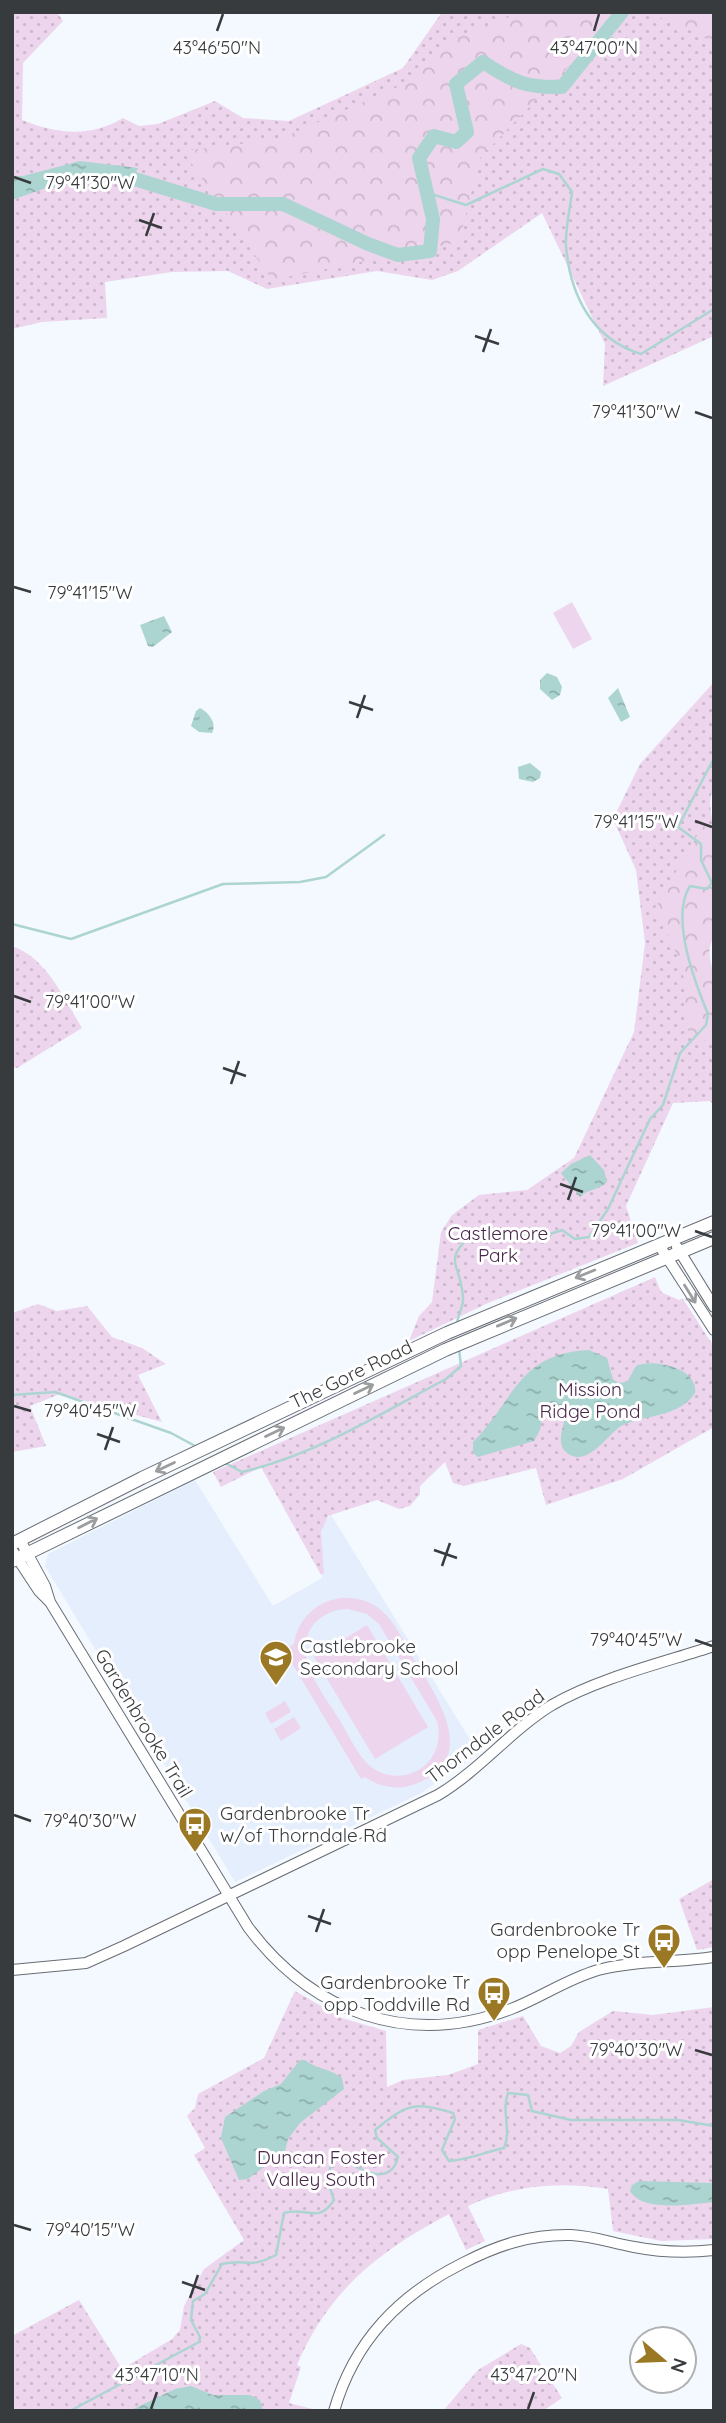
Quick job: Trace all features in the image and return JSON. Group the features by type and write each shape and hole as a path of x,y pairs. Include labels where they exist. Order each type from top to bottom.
{"main road":[{"name":"The Gore Road","path":"17,1551 187,1457 476,1319 714,1222"},
{"name":"The Gore Road","path":"17,1551 478,1335 714,1238"}],"street":[{"path":"673,1239 714,1307"},
{"path":"659,1245 714,1330"},
{"name":"Gardenbrooke Trail","path":"17,1551 229,1896 269,1954 306,1987 354,2012 396,2022 450,2024 512,2009 583,1975 610,1967 714,1957"},
{"name":"Thorndale Road","path":"12,1970 86,1963 438,1795 480,1766 536,1717 567,1697 714,1646"},
{"path":"334,2411 353,2362 386,2316 430,2280 490,2250 522,2239 560,2235 587,2236 662,2251 714,2250"}],"shaded area":[{"name":"Castlebrooke Secondary School","path":"195,1480 273,1606 322,1578 321,1532 323,1522 331,1515 479,1754 421,1793 235,1882 45,1566 48,1554"}],"green space":[{"path":"12,12 57,12 63,21 23,63 22,120 73,132 98,129 123,118 139,126 158,124 215,101 243,118 289,121 403,68 442,12 714,12 714,336 603,386 605,344 542,213 458,271 432,280 377,271 267,289 228,271 172,272 105,282 107,318 42,322 12,329"},
{"path":"521,12 638,12 605,29 480,158 459,242 272,280 183,151 280,139 411,81 455,39"},
{"path":"640,12 714,12 714,43 674,22"},
{"path":"572,602 592,639 573,649 553,613"},
{"name":"Castlemore Park","path":"714,682 714,789 710,804 714,832 714,880 705,958 714,973 714,1105 710,1101 673,1103 626,1206 638,1243 488,1303 409,1341 419,1316 432,1302 441,1232 452,1215 479,1195 527,1190 574,1158 634,1032 645,943 636,870 613,819 640,764"},
{"path":"703,825 714,838 714,936 710,953 715,1000 714,1035 702,1042 693,1037 685,1025 686,986 678,957 655,908"},
{"path":"12,946 35,960 45,970 82,1028 17,1068 12,1067"},
{"name":"Mission Ridge Pond","path":"655,1277 661,1292 679,1300 683,1299 714,1347 714,1427 623,1479 546,1505 536,1468 464,1486 453,1483 445,1462 420,1486 420,1494 410,1506 399,1509 377,1500 328,1516 321,1532 324,1573 321,1575 261,1467 221,1487 213,1472"},
{"path":"38,1304 57,1311 87,1306 112,1337 142,1348 166,1364 138,1375 162,1422 60,1394 30,1406 46,1446 12,1452 12,1313"},
{"path":"332,1600 362,1600 386,1615 399,1632 441,1708 448,1726 450,1743 446,1759 435,1773 415,1784 396,1787 365,1777 361,1779 284,1650 294,1644 299,1627 309,1613","holes":["343,1609 367,1614 379,1624 437,1721 439,1733 433,1756 419,1769 407,1775 393,1776 380,1772 364,1760 318,1687 307,1661 307,1636 321,1617"]},
{"path":"367,1625 428,1727 375,1759 314,1657"},
{"path":"285,1701 291,1712 271,1724 265,1713"},
{"path":"294,1717 301,1728 281,1741 274,1729"},
{"path":"714,1879 714,1947 697,1950 679,1899"},
{"name":"Duncan Foster Valley South","path":"295,1991 342,2018 386,2031 387,2087 403,2080 448,2075 478,2064 478,2030 523,2016 541,2046 560,2053 571,2046 579,2032 613,2011 653,2015 714,2007 714,2239 661,2241 613,2231 608,2189 554,2185 502,2193 468,2206 485,2241 466,2250 449,2214 379,2258 341,2294 324,2315 297,2365 301,2367 289,2403 320,2411 12,2411 12,2336 79,2300 122,2369 172,2339 180,2330 184,2306 204,2269 244,2240 194,2155 205,2148 187,2116 195,2108 198,2094 264,2058"},
{"path":"521,2344 530,2348 562,2398 543,2411 443,2411 478,2370"}],"water":[{"path":"80,161 138,168 130,186 114,179 76,177 62,188 46,188 12,200 12,176 23,176"},
{"path":"164,616 172,632 153,647 148,646 140,625"},
{"path":"547,673 557,677 562,687 560,695 552,700 540,689 540,680"},
{"path":"618,688 630,717 621,722 608,698"},
{"path":"200,708 211,719 214,726 212,733 199,732 191,726 196,711"},
{"path":"530,763 541,772 540,778 533,782 519,779 518,767"},
{"path":"590,1155 604,1170 607,1182 580,1197 561,1173 571,1164"},
{"path":"589,1350 607,1358 613,1379 618,1383 627,1382 636,1366 663,1364 690,1377 695,1393 680,1407 621,1426 597,1448 582,1457 575,1457 563,1449 561,1439 565,1412 553,1404 544,1409 540,1430 534,1441 478,1457 473,1453 473,1442 520,1381 533,1369 566,1353"},
{"path":"300,2060 342,2078 344,2089 300,2123 288,2139 285,2151 248,2179 239,2180 221,2138 225,2117 264,2091 281,2084"},
{"path":"639,2181 714,2183 714,2202 656,2205 636,2198 630,2191 632,2185"},
{"path":"191,2386 213,2395 250,2395 260,2400 263,2411 129,2411 175,2389"}],"waterway":[{"path":"115,173 216,204 283,204 368,244 398,255 430,251 433,219 419,158 434,136 456,142 467,132 456,84 483,62 520,82 562,87 622,12"},
{"path":"425,192 466,205 543,169 559,174 572,192 566,246 568,264 579,298 587,313 609,338 641,354 714,309"},
{"path":"457,1325 463,1301 455,1262 459,1248 478,1229 498,1229 535,1239 562,1230 575,1239 589,1237 608,1209 650,1119 663,1105 680,1053 706,1025 708,1014 691,968 683,932 683,915 684,899 690,886 707,889 712,883 701,860 701,844 678,827 714,758"},
{"path":"12,924 71,939 223,884 300,882 326,877 384,835"},
{"path":"223,1462 242,1472 269,1465 347,1432 446,1379 461,1366 459,1349"},
{"path":"12,1395 55,1392 171,1433 197,1447"},
{"path":"70,2411 199,2342 200,2337 191,2320 193,2301 205,2294 222,2264 253,2263 276,2255 284,2213 323,2212 334,2200 329,2170 340,2155 355,2166 372,2173 388,2172 394,2167 398,2157 377,2138 375,2130 403,2110 420,2106 453,2113 455,2119 442,2150 449,2161 504,2148 508,2093 528,2095 532,2111 571,2120 678,2120 714,2126"}],"place":[{"name":"Castlebrooke Secondary School","path":"276,1687"},
{"name":"Gardenbrooke Tr w/of Thorndale Rd","path":"195,1854"},
{"name":"Gardenbrooke Tr opp Penelope St","path":"664,1970"},
{"name":"Gardenbrooke Tr opp Toddville Rd","path":"494,2023"}]}
